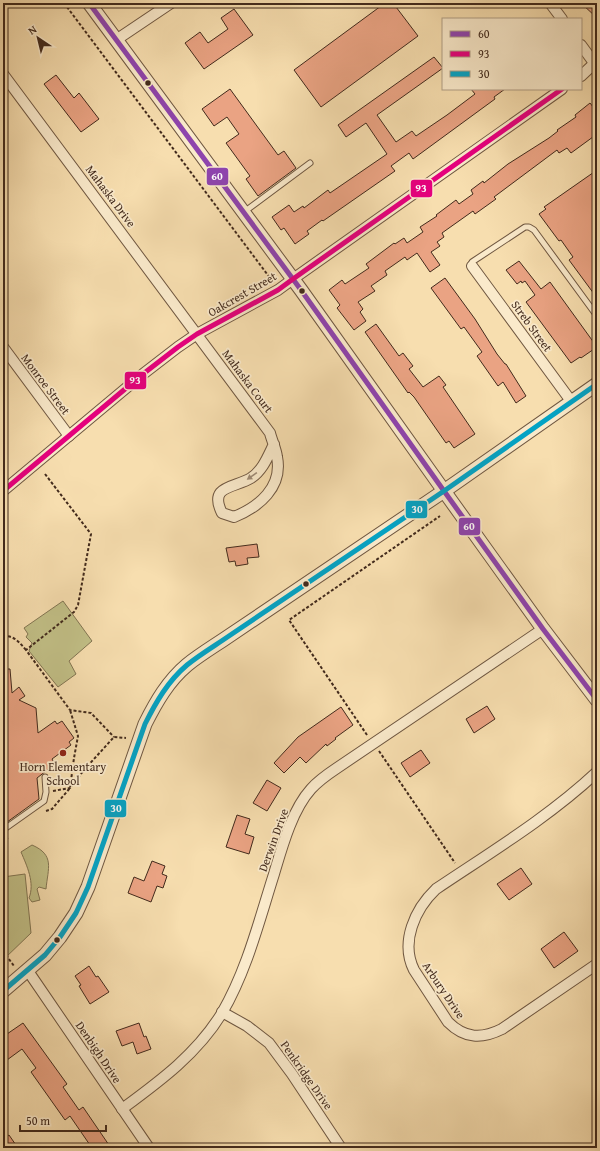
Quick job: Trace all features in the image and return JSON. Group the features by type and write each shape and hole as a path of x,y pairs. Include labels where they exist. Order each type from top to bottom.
{"street":[{"path":"88,3 293,279 543,629 597,700"},
{"path":"116,40 171,3"},
{"path":"550,3 561,18"},
{"path":"582,46 596,64 582,75"},
{"name":"Mahaska Drive","path":"3,74 197,334"},
{"name":"Oakcrest Street","path":"3,491 161,360 197,334 261,299 293,279 561,90"},
{"name":"Streb Street","path":"472,266 571,401"},
{"name":"Mahaska Court","path":"197,334 270,433 274,444 278,457 278,468 274,484 266,496 250,510 234,517 222,513 218,505 218,498 221,491 229,486 251,478 267,459 274,444"},
{"name":"Monroe Street","path":"3,347 69,436"},
{"path":"3,991 21,969 45,955 60,937 76,913 88,887 145,724 155,704 175,676 187,665 223,640 444,491 597,384"},
{"name":"Derwin Drive","path":"122,1109 184,1061 200,1045 222,1012 250,949 285,839 301,802 311,789 337,768 543,629"},
{"name":"Arbury Drive","path":"597,772 554,809 436,889 426,899 419,910 412,926 408,950 410,962 414,970 448,1022 462,1033 480,1036 492,1034 502,1029 597,964"},
{"name":"Denbigh Drive","path":"21,969 149,1148"},
{"name":"Penkridge Drive","path":"222,1012 247,1026 269,1043 342,1148"}],"lane":[{"path":"244,213 310,163"},
{"path":"472,266 472,262 525,227 529,227 534,230 597,316"},
{"path":"3,830 44,801 46,792 45,776"}],"path":[{"path":"64,3 273,283"},
{"path":"26,650 74,612 78,604 92,534 45,474"},
{"path":"368,736 289,620 440,516"},
{"path":"3,636 7,635 15,639 26,650 70,710 78,736 70,788"},
{"path":"70,710 91,713 114,737 126,738"},
{"path":"45,811 52,809 114,737"},
{"path":"377,749 455,864"},
{"path":"46,792 70,788"},
{"path":"3,951 21,969"}],"shaded area":[{"path":"63,601 92,641 69,661 76,674 58,687 29,651 32,643 26,637 28,634 24,628"},
{"path":"32,845 44,853 47,858 49,868 46,889 39,887 37,889 40,900 32,902 29,898 31,892 30,875 21,852"},
{"path":"25,874 31,933 3,960 3,877"}],"building":[{"path":"385,3 393,3 418,36 321,107 294,70"},
{"path":"581,3 597,3 597,18"},
{"path":"234,9 253,35 204,69 185,43 200,32 208,43 228,29 221,18"},
{"path":"434,57 442,69 377,115 396,142 412,131 416,136 447,115 475,94 472,90 504,90 494,97 495,99 413,159 409,153 391,166 395,171 323,221 322,220 307,231 309,234 295,244 284,228 281,230 272,217 289,205 294,212 303,206 304,208 328,190 330,193 387,154 366,123 346,137 338,125"},
{"path":"56,75 74,98 79,93 99,119 81,132 44,84"},
{"path":"230,89 278,155 284,151 296,168 258,196 246,179 250,176 226,143 239,134 227,117 214,126 202,109"},
{"path":"590,103 597,112 597,134 571,153 567,148 559,153 557,150 494,197 496,199 475,214 473,211 442,233 444,237 437,242 440,246 431,252 440,265 430,272 417,253 407,260 405,257 385,271 387,275 371,286 375,291 358,302 363,309 360,312 366,321 354,330 337,308 340,305 329,290 342,280 345,284 369,268 366,264 394,243 395,244 404,238 407,243 423,232 420,227 437,216 436,215 456,200 459,204 473,194 471,190 483,181 484,183 508,164 549,138 558,131 557,130 576,117 575,115"},
{"path":"597,170 597,298 569,260 573,257 539,214 546,209 544,207"},
{"path":"519,261 541,289 550,282 597,347 571,363 526,302 535,295 525,281 522,283 521,281 517,284 506,270"},
{"path":"445,278 475,319 497,354 506,364 526,396 516,403 503,382 498,386 477,356 482,352 464,327 461,329 431,288"},
{"path":"376,324 399,356 403,353 413,366 409,369 423,387 439,376 446,385 443,387 475,434 454,448 449,441 446,443 414,397 409,392 408,393 365,332"},
{"path":"257,544 259,557 247,558 248,564 236,566 235,561 229,562 226,548"},
{"name":"Horn Elementary School","path":"3,669 10,669 12,693 19,687 25,696 19,700 36,708 38,733 55,721 57,724 62,721 74,738 69,742 71,745 52,759 55,764 37,778 39,799 3,825"},
{"path":"487,706 495,719 474,733 466,719"},
{"path":"341,707 353,725 327,746 326,744 306,763 300,757 284,773 274,763 298,737"},
{"path":"421,750 430,763 410,777 401,763"},
{"path":"267,780 281,788 267,811 253,803"},
{"path":"237,815 250,819 245,834 254,837 249,854 226,847"},
{"path":"152,861 165,866 162,874 167,876 163,888 157,886 151,902 128,893 134,877 144,881"},
{"path":"521,868 532,884 509,900 497,884"},
{"path":"564,932 578,951 554,968 541,949"},
{"path":"89,966 109,992 90,1004 75,976"},
{"path":"23,1023 67,1084 63,1087 79,1110 83,1107 111,1148 92,1148 70,1116 65,1120 31,1072 36,1068 22,1049 7,1060 3,1054 3,1039 8,1035 7,1034"},
{"path":"139,1023 144,1037 146,1036 151,1049 137,1054 133,1042 122,1046 116,1031"},
{"path":"9,1135 18,1148 3,1148 3,1139"}],"transit line":[{"name":"60","path":"89,3 301,290 543,629 597,700"},
{"name":"93","path":"3,491 143,374 178,347 197,334 278,290 561,90"},
{"name":"30","path":"3,991 45,955 60,937 76,913 88,887 145,724 163,692 180,671 200,655 444,491 597,384"}],"place":[{"name":"Horn Elementary School","path":"63,753"}]}
